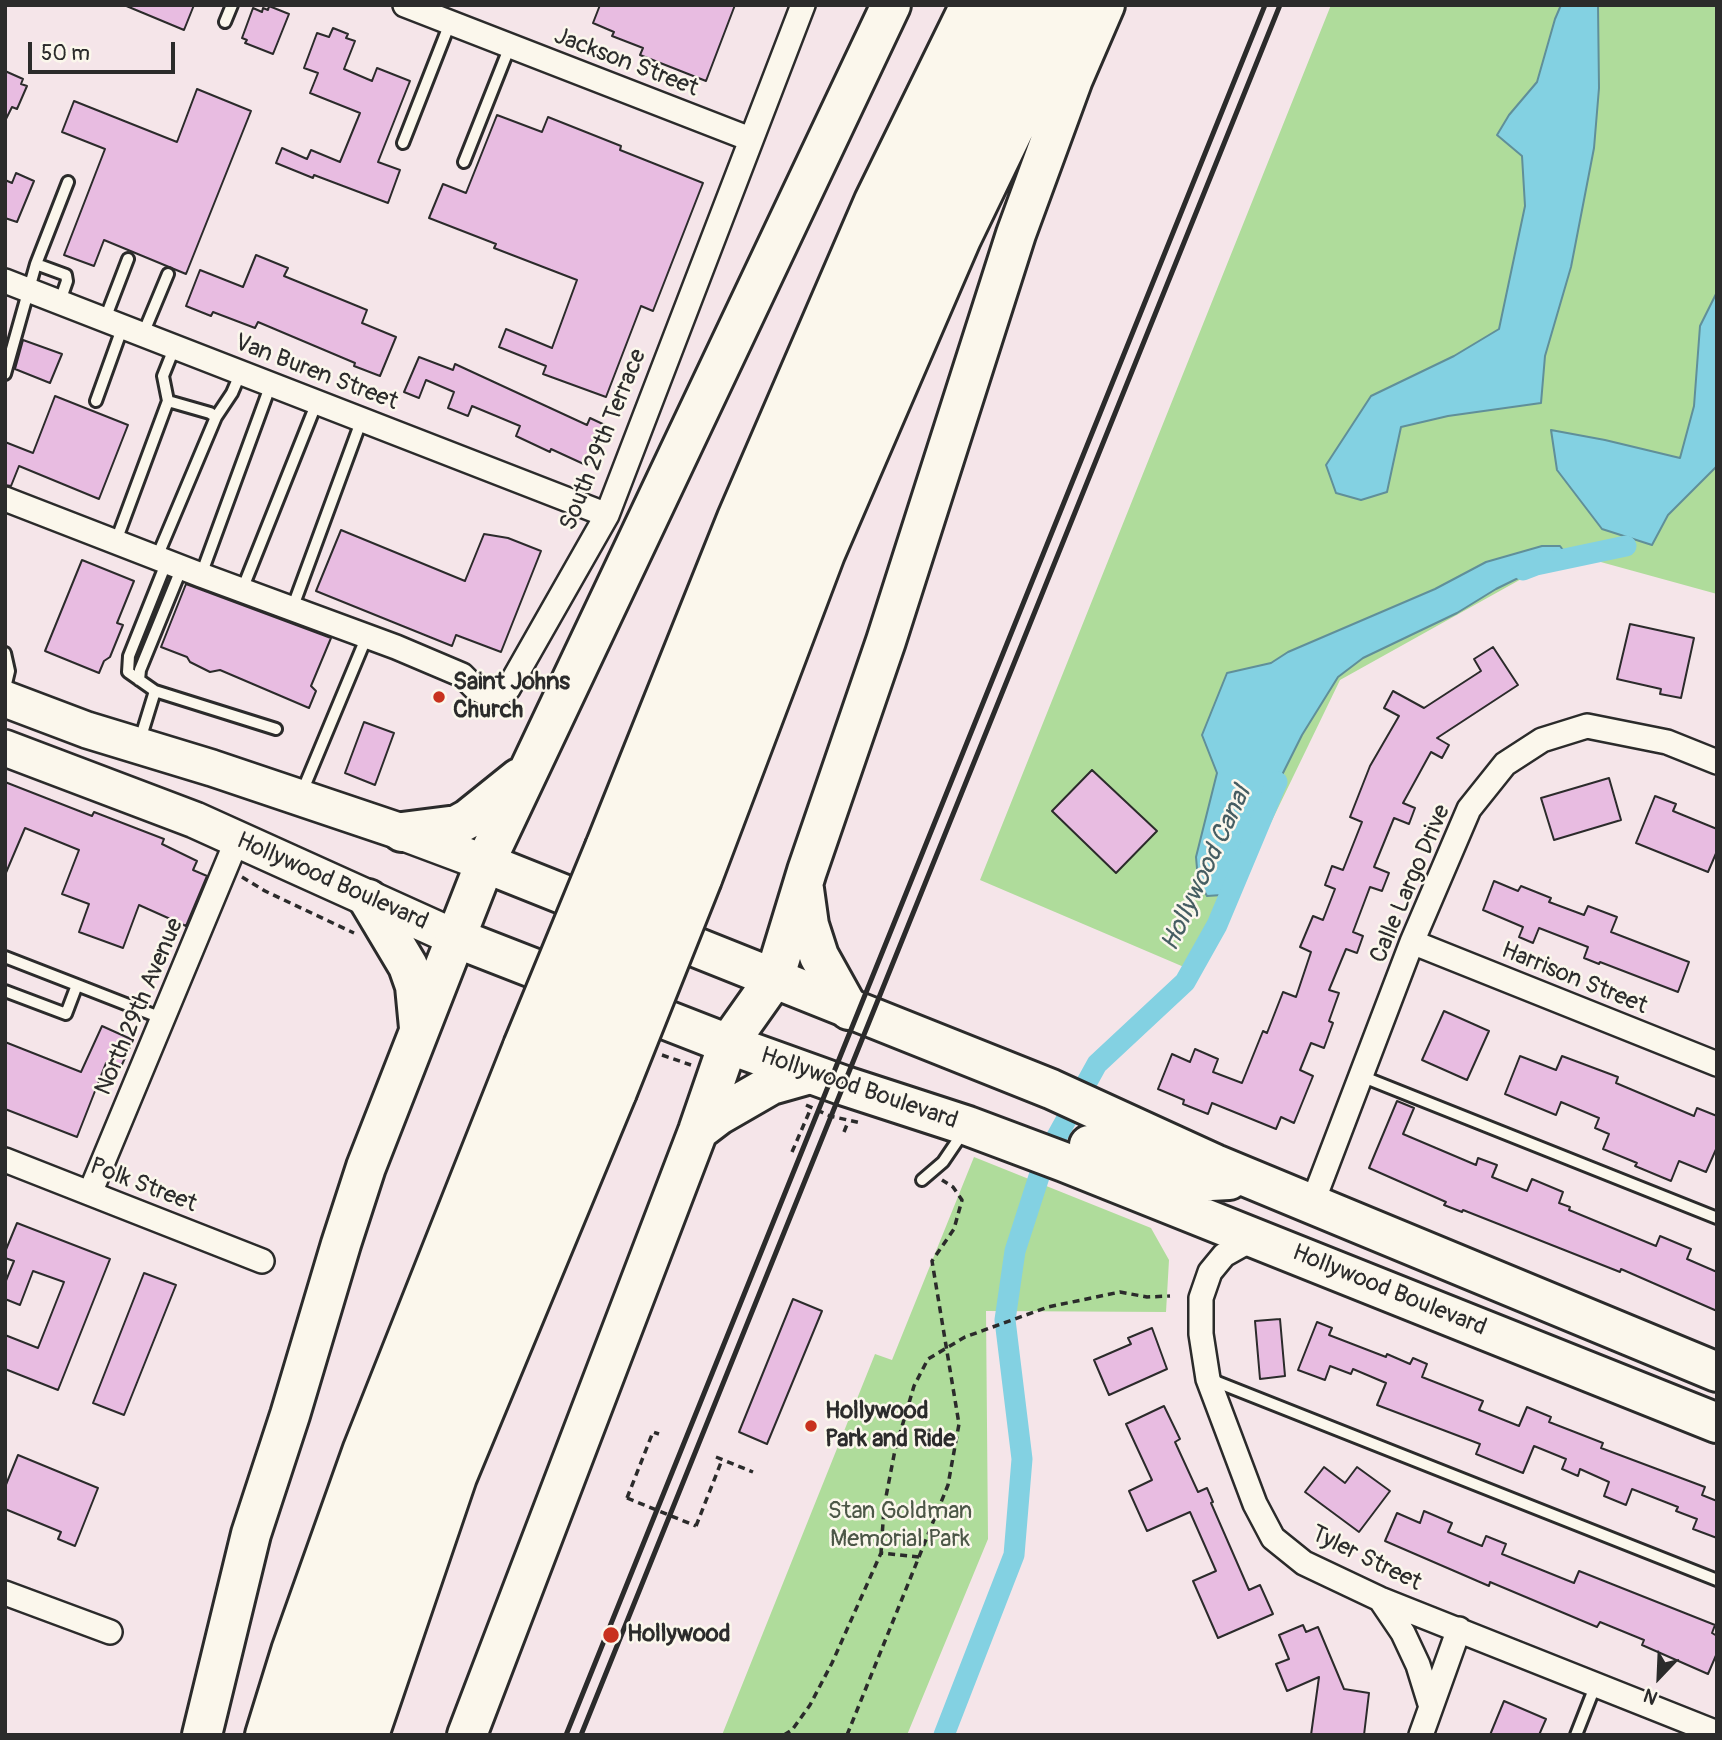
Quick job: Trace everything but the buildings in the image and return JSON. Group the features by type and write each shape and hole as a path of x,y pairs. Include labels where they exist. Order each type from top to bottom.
{"highway":[{"path":"202,1735 251,1534 366,1167 485,863 891,5"},
{"path":"655,861 737,518 874,201 970,5"},
{"path":"338,1735 416,1499 571,1070 655,861 721,648 895,233 1005,5"},
{"path":"300,1735 345,1597 383,1497 571,1070 655,861 786,578 948,199 1043,5"},
{"path":"655,861 831,541 961,239 1074,5"},
{"path":"467,1735 698,1131 728,1044 774,979 1016,234 1073,79 1105,5"},
{"path":"402,832 457,825 529,770"},
{"name":"Hollywood Boulevard","path":"485,863 1051,1089 1062,1137 1256,1237 1717,1423"},
{"path":"803,884 809,925 818,956 849,1010"},
{"path":"368,899 415,986 419,1031"},
{"name":"Hollywood Boulevard","path":"456,938 728,1044 810,1091 968,1126 1062,1137 1252,1179 1717,1372"},
{"path":"265,1735 291,1651 363,1449 571,1070"},
{"path":"369,1735 457,1477 571,1070"},
{"path":"698,1131 719,1115 771,1086 810,1091"}],"main road":[{"name":"Hollywood Boulevard","path":"5,699 87,730 212,768 485,863"},
{"name":"Hollywood Boulevard","path":"5,748 195,820 456,938"}],"street":[{"name":"Jackson Street","path":"405,5 750,139"},
{"name":"South 29th Terrace","path":"5,499 367,636 462,675 475,688 492,697 508,689 607,515 803,5"},
{"name":"Van Buren Street","path":"5,281 607,515"},
{"name":"Calle Largo Drive","path":"1311,1204 1412,943 1469,810 1505,764 1542,740 1587,726 1667,743 1717,762"},
{"name":"North 29th Avenue","path":"90,1194 237,840"},
{"name":"Harrison Street","path":"1412,943 1717,1064"},
{"name":"Polk Street","path":"5,1160 262,1261"},
{"name":"Tyler Street","path":"1256,1237 1224,1255 1210,1272 1201,1298 1201,1334 1208,1379 1255,1504 1273,1538 1304,1563 1380,1599 1717,1732"},
{"path":"5,1592 110,1632"},
{"path":"1380,1599 1403,1633 1418,1665 1431,1707"},
{"path":"1422,1735 1459,1629"}],"lane":[{"path":"225,22 232,5"},
{"path":"403,143 450,23"},
{"path":"464,162 510,46"},
{"path":"5,374 36,264 68,182"},
{"path":"96,401 124,326 128,259"},
{"path":"36,264 66,275 67,281 60,301"},
{"path":"124,326 168,274"},
{"path":"116,541 168,401 163,376 175,346"},
{"path":"139,680 140,670 177,565 216,417 232,393 241,372"},
{"path":"271,384 129,656 128,672 155,691 276,729"},
{"path":"168,401 211,413 216,417"},
{"path":"242,590 317,402"},
{"path":"292,608 362,419"},
{"path":"299,798 367,636"},
{"path":"5,653 9,671 5,688"},
{"path":"138,745 155,691"},
{"path":"5,957 164,1019"},
{"path":"5,990 66,1014 78,985"},
{"path":"1361,1076 1717,1218"},
{"path":"927,1177 943,1162 968,1126"},
{"path":"1208,1379 1717,1580"},
{"path":"1576,1735 1596,1684"}],"path":[{"path":"792,1152 810,1091"},
{"path":"844,1132 848,1122"},
{"path":"847,1735 948,1485 959,1424 932,1261 954,1229 962,1200 953,1187 927,1177"},
{"path":"784,1735 792,1730 810,1705 832,1663 881,1552 884,1507 895,1450 914,1386 928,1359 965,1337 1048,1307 1119,1292 1147,1297 1170,1296"},
{"path":"659,1434 653,1432 627,1499 696,1526 722,1460"},
{"path":"716,1457 753,1472"},
{"path":"881,1552 919,1557"}],"green space":[{"path":"1331,5 1717,5 1717,594 1568,553 1340,680 1198,973 980,880"},
{"name":"Stan Goldman Memorial Park","path":"974,1157 1151,1228 1169,1260 1166,1312 986,1311 988,1539 907,1735 722,1735 875,1354 892,1360"}],"water":[{"path":"1561,5 1598,5 1599,88 1594,148 1571,267 1545,356 1541,403 1448,416 1401,427 1387,492 1361,500 1336,493 1326,465 1371,396 1454,356 1499,329 1525,206 1522,156 1497,135 1509,115 1537,82"},
{"path":"1717,292 1717,466 1668,515 1652,545 1602,529 1557,470 1551,430 1680,458 1694,406 1700,326"},
{"path":"1542,546 1560,546 1563,550 1561,557 1496,589 1457,613 1363,658 1338,677 1302,735 1222,895 1207,896 1198,880 1196,857 1217,773 1202,735 1227,673 1271,663 1288,652 1435,589 1486,562"}],"waterway":[{"name":"Hollywood Canal","path":"1523,570 1626,546"},
{"name":"Hollywood Canal","path":"944,1735 1014,1555 1022,1459 1005,1320 1015,1251 1045,1158 1097,1064 1185,982 1217,925 1277,782"}],"railway":[{"path":"566,1735 1265,5"},
{"path":"581,1735 1280,5"}],"place":[{"name":"Saint Johns Church","path":"439,697"},
{"name":"Hollywood Park and Ride","path":"811,1426"},
{"name":"Hollywood","path":"611,1635"}]}
